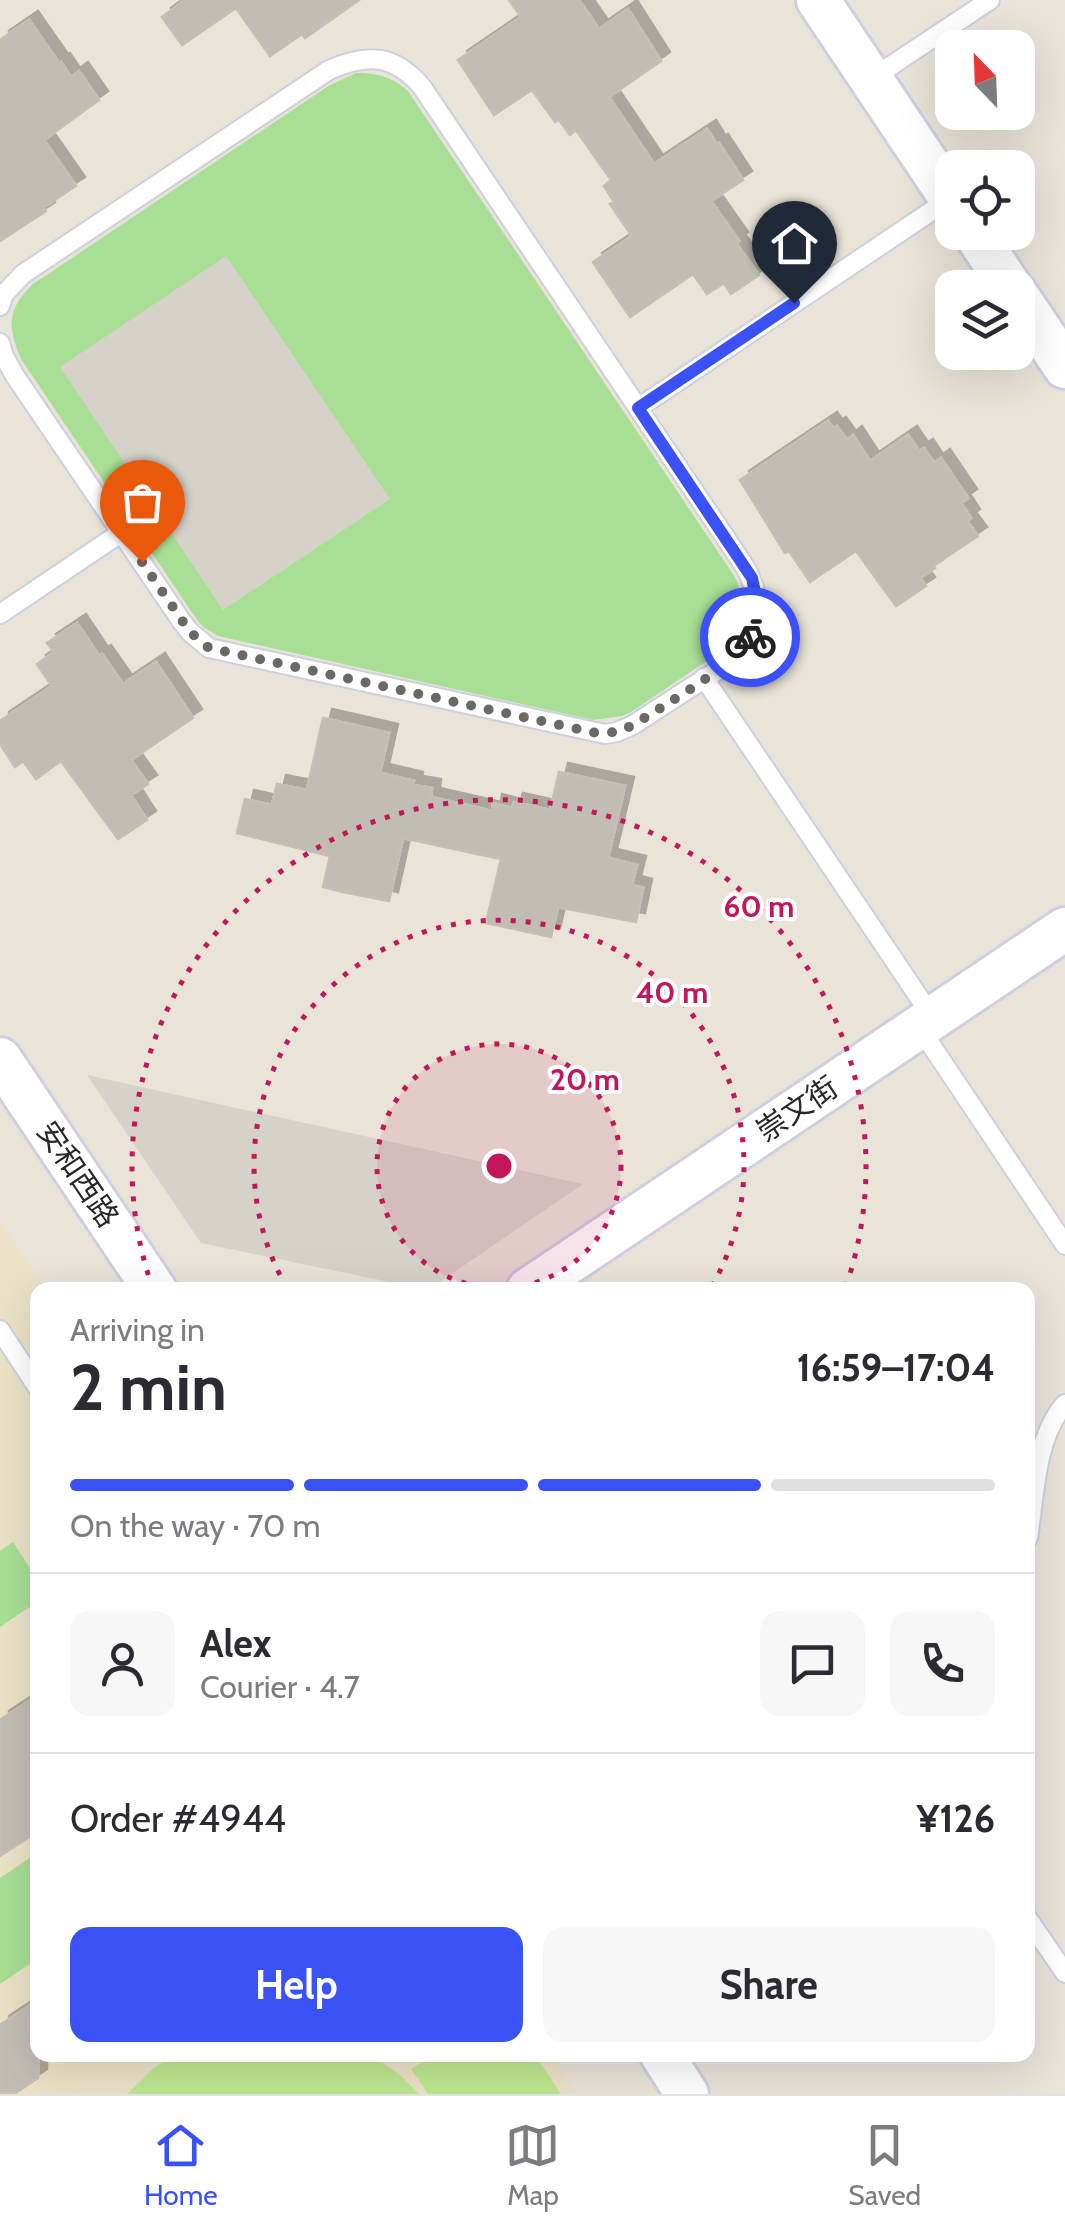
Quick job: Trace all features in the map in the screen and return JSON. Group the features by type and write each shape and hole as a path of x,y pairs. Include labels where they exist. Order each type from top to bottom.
{"street":[{"path":"818,0 935,174"},
{"path":"1035,322 1065,367"},
{"name":"崇文街","path":"540,1282 1065,929"},
{"name":"安和西路","path":"0,1059 151,1282"},
{"path":"666,2062 687,2094"}],"lane":[{"path":"872,80 990,0"},
{"path":"0,306 4,294 23,274 329,70 363,58 391,62 422,87 752,578 757,620 748,645 729,662 633,725 618,732 596,733 209,648 190,632 15,376 0,343"},
{"path":"638,408 935,210"},
{"path":"0,614 122,532"},
{"path":"704,678 1065,1245"},
{"path":"0,1330 30,1376"},
{"path":"1035,1495 1044,1440 1065,1404"},
{"path":"1035,1929 1065,1972"}],"shaded area":[{"path":"226,256 390,499 223,610 60,367"},
{"path":"87,1075 583,1184 440,1282 389,1282 201,1243"},
{"path":"0,1220 40,1282 30,1282 30,2062 556,2062 577,2094 0,2094"}],"green space":[{"path":"356,73 384,77 408,91 735,577 742,614 726,648 622,716 593,720 218,636 203,627 193,614 21,359 13,337 12,318 18,302 33,284 330,85"},
{"path":"13,1542 30,1568 30,1607 0,1627 0,1551"},
{"path":"30,1858 30,1964 0,1984 0,1878"},
{"path":"163,2062 382,2062 419,2094 127,2094"},
{"path":"422,2062 540,2062 561,2094 428,2094 411,2069"}],"building":[{"path":"185,0 359,0 305,38 302,34 270,56 236,8 182,45 162,17"},
{"path":"509,0 579,0 599,29 628,9 661,61 609,97 654,164 707,129 719,143 743,180 711,201 759,275 731,294 724,283 707,294 693,274 630,317 593,262 632,236 610,204 614,202 604,186 611,180 576,130 570,135 559,120 555,122 532,90 494,115 458,60 521,17"},
{"path":"29,20 71,77 79,71 99,100 44,140 76,186 0,241 0,40"},
{"path":"828,421 847,440 853,435 870,461 908,435 934,463 941,458 968,498 961,503 978,536 933,566 920,578 926,586 896,606 856,551 810,582 789,551 785,553 740,480"},
{"path":"77,623 123,684 156,662 193,718 131,760 148,784 131,795 147,820 118,839 61,761 36,779 23,761 15,767 0,744 0,721 52,686 37,664 54,652 47,643"},
{"path":"323,718 389,733 380,773 432,788 431,797 492,811 493,803 512,808 514,802 550,810 559,772 625,786 608,858 637,865 632,885 643,888 636,922 558,907 551,937 486,923 501,859 403,838 389,901 343,892 323,887 330,856 237,833 245,799 272,805 277,784 307,790"},
{"path":"30,1700 30,1836 0,1856 0,1720"},
{"path":"30,2005 30,2062 38,2062 38,2078 14,2094 0,2094 0,2025"}],"way so far":[{"path":"142,562 190,632 209,648 596,733 618,732 633,725 729,662 748,645 750,637"}],"route":[{"path":"750,637 757,620 752,578 638,408 794,303"}]}
